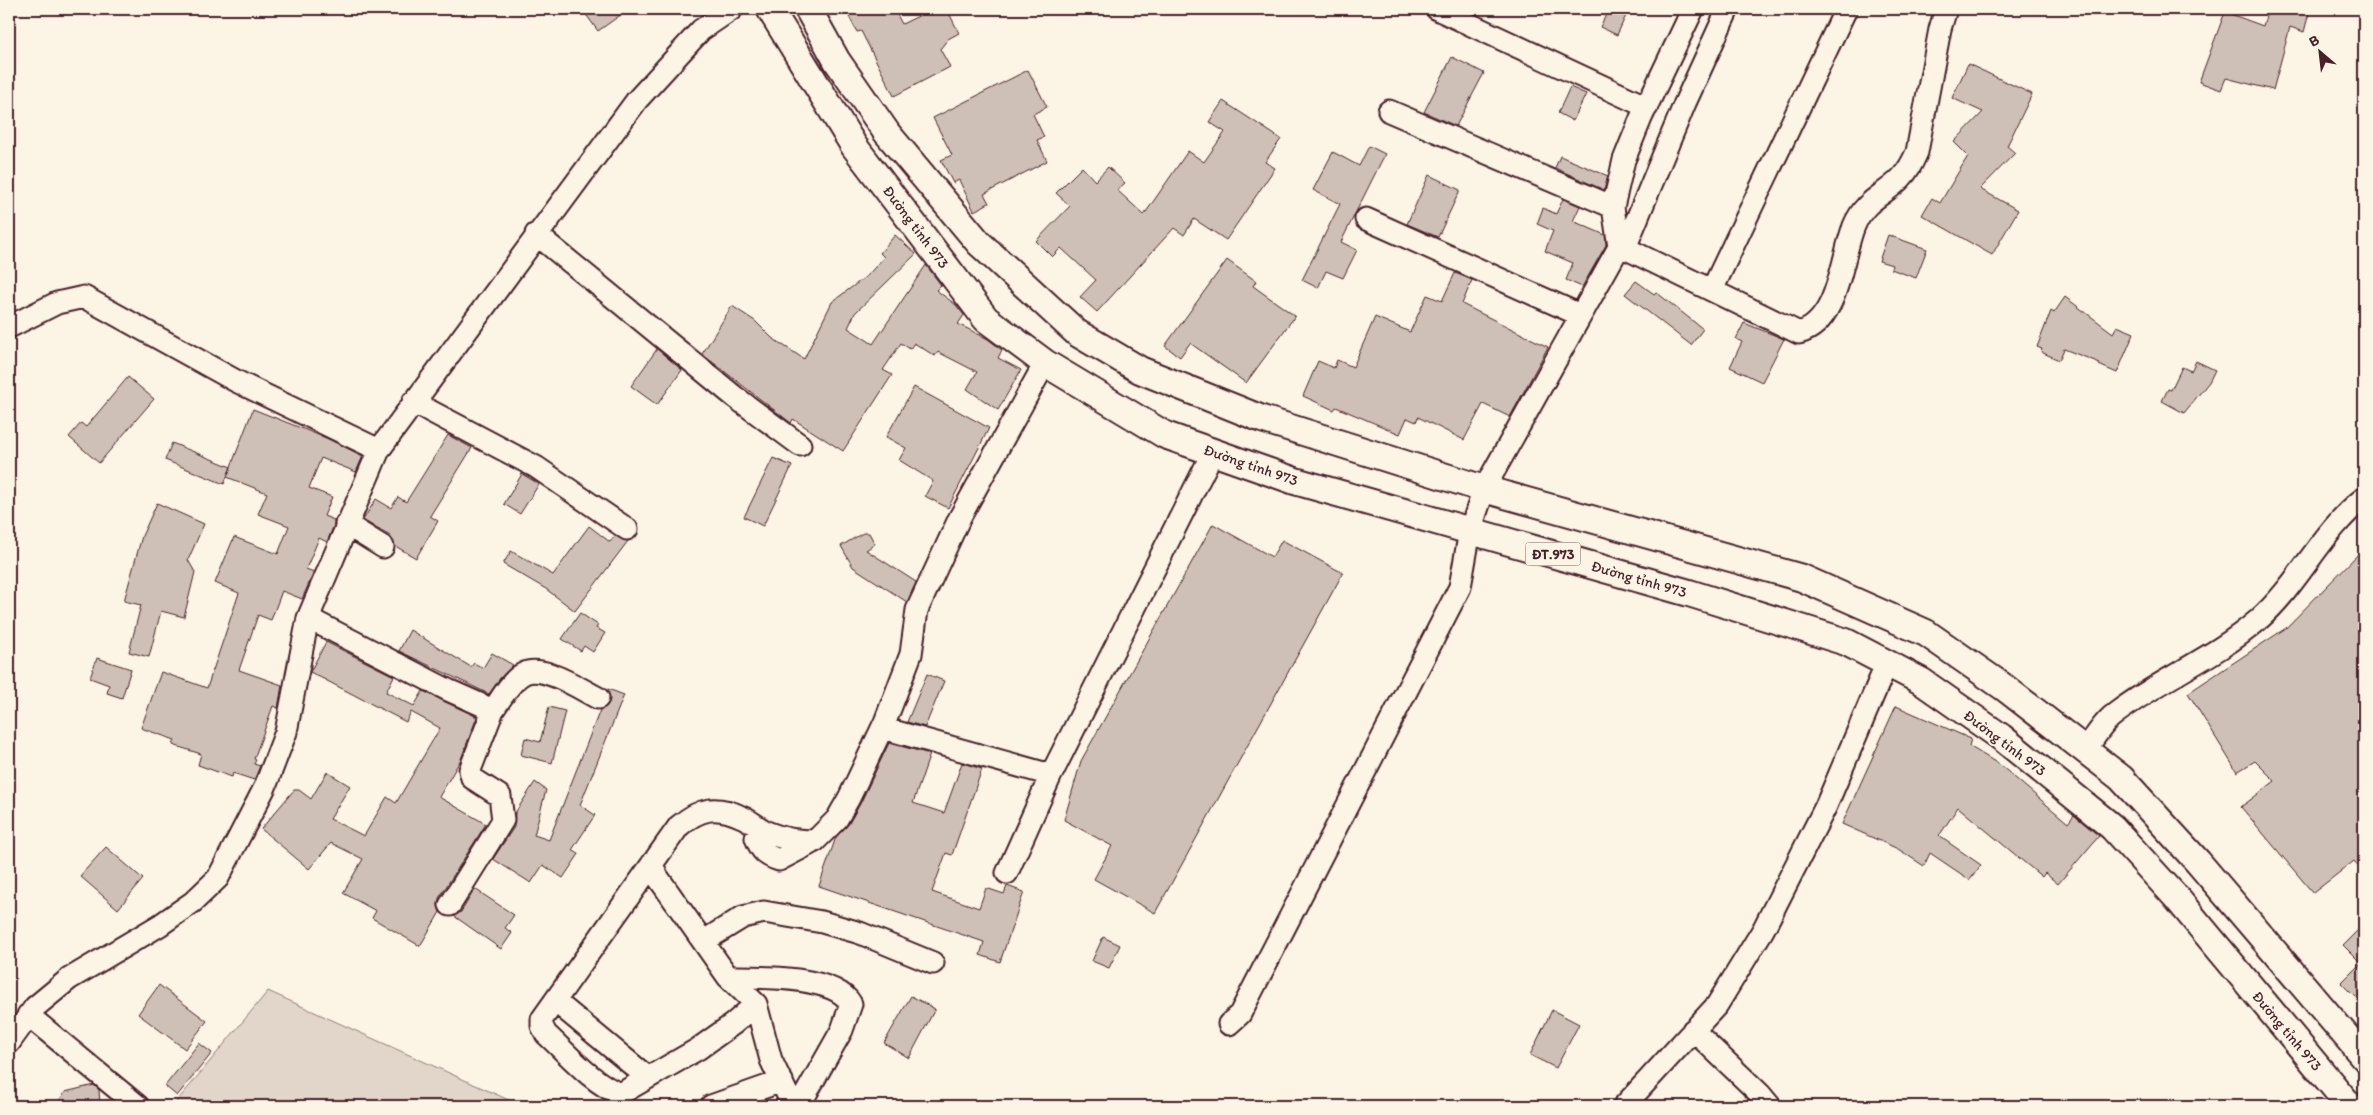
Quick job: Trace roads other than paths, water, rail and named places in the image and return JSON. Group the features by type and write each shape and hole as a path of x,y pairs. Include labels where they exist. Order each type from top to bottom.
{"main road":[{"path":"808,9 837,61 887,133 905,155 979,243 1077,333 1140,370 1262,419 1484,489 1802,578 1926,633 2005,688 2121,778 2198,862 2364,1057"},
{"name":"Đường tỉnh 973","path":"778,11 854,146 986,319 1044,363 1165,435 1295,481 1688,593 1846,642 1921,682 2001,736 2112,827 2175,896 2350,1106"}],"street":[{"path":"9,1043 35,1007 69,979 160,926 193,902 218,878 265,787 286,732 308,618 346,524 379,450 636,100 701,30 732,9"},
{"path":"1437,9 1647,107"},
{"path":"1622,247 1613,207 1624,160 1692,9"},
{"path":"1229,1024 1240,1014 1460,587 1470,531 1484,489 1580,314 1622,247 1728,9"},
{"path":"1712,290 1846,9"},
{"path":"1622,247 1799,333 1811,329 1822,317 1832,297 1859,215 1868,203 1900,179 1911,166 1917,152 1940,29 1946,9"},
{"path":"1389,111 1613,207"},
{"path":"1366,219 1580,314"},
{"path":"536,234 735,397 800,445"},
{"path":"9,327 57,303 84,298 236,381 379,450"},
{"path":"756,1004 733,1024 698,1049 620,1094 612,1091 586,1071 546,1034 542,1026 542,1019 679,826 693,814 711,808 742,817 768,833 756,838 762,851 770,857 779,860 814,841 837,819 850,798 885,722 911,654 917,610 960,517 1044,363"},
{"path":"413,402 536,466 627,529"},
{"path":"1007,873 1050,775 1213,452"},
{"path":"2085,750 2110,718 2207,657 2257,622 2281,598 2349,509 2364,498"},
{"path":"346,524 383,547"},
{"path":"308,618 448,690 493,710"},
{"path":"1624,1106 1717,1005 1763,930 1826,806 1886,663"},
{"path":"450,905 503,820 500,796 472,778 470,770 493,710 521,674 532,670 548,673 598,698"},
{"path":"886,729 1050,775"},
{"path":"652,864 657,876 685,918 704,941 728,977 756,1004 771,1060 793,1106"},
{"path":"704,941 743,917 764,912 822,922 860,933 933,962"},
{"path":"728,977 793,980 829,988 847,996 851,1004 842,1030 800,1106"},
{"path":"555,1001 647,1077"},
{"path":"28,1015 138,1106"},
{"path":"1694,1030 1770,1106"},
{"path":"711,1106 782,1081"}]}
